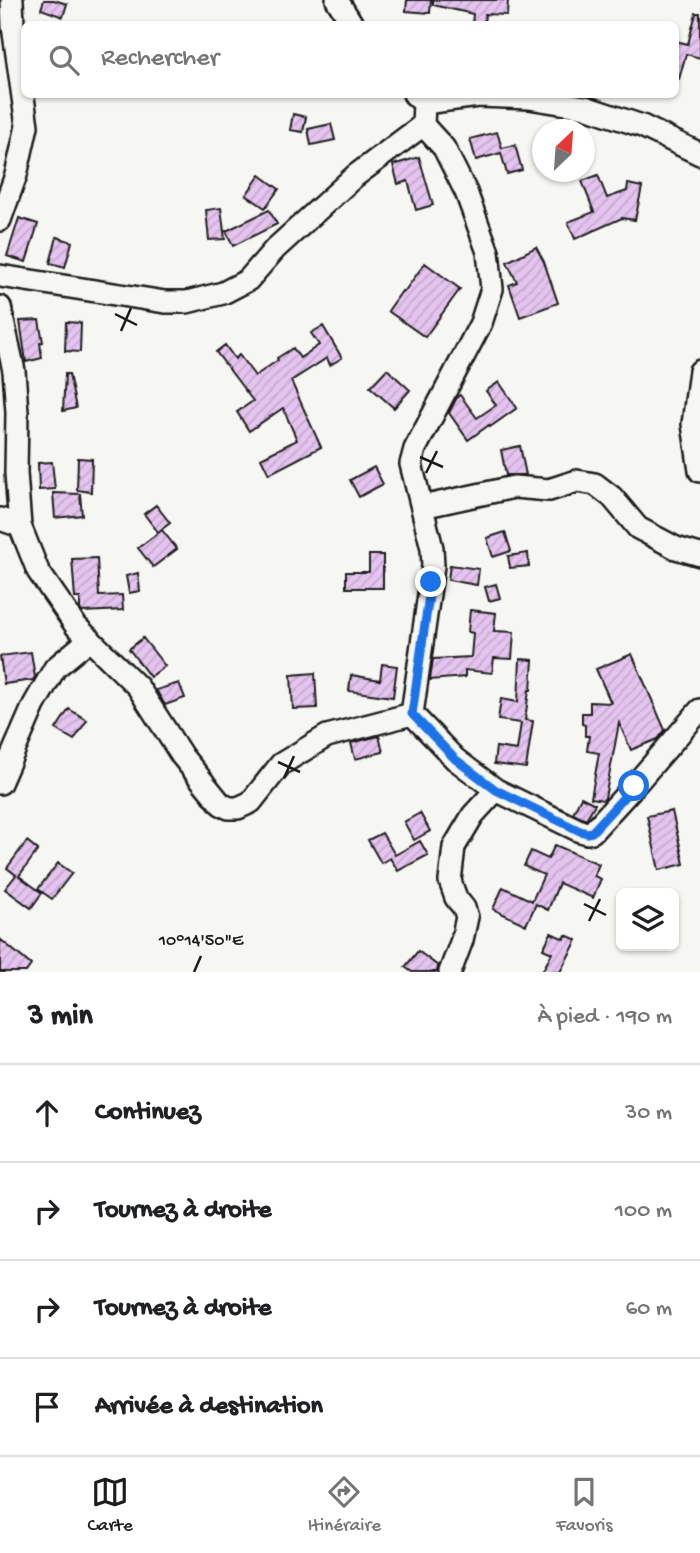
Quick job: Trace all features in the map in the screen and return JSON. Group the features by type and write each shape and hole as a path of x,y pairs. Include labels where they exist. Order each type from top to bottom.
{"street":[{"path":"12,0 21,83"},
{"path":"337,0 350,21"},
{"path":"0,220 16,175 27,126 23,98"},
{"path":"412,714 433,566 432,548 411,464 415,449 481,323 492,289 488,252 466,192 444,148 423,125 419,99 439,98"},
{"path":"529,98 585,107 642,126 700,154"},
{"path":"0,276 165,302 187,302 223,293 248,280 275,249 355,176 423,125"},
{"path":"0,307 14,371 17,412 16,473 10,522 38,571 76,626 138,687 182,756 221,804 229,808 239,808 251,802 281,764 327,736 412,714"},
{"path":"700,371 693,424 700,471"},
{"path":"422,507 514,487 550,490 577,481 595,484 612,497 638,528 676,548 700,555"},
{"path":"0,783 34,705 55,668 90,639"},
{"path":"412,714 455,759 496,790 587,833 592,832 700,710"},
{"path":"450,972 467,917 450,881 454,847 473,815 496,790"}],"building":[{"path":"44,0 67,4 63,17 41,9"},
{"path":"407,0 431,0 430,13 406,11"},
{"path":"433,0 508,0 507,15 485,14 484,21 472,21 473,14 433,5"},
{"path":"696,13 700,13 700,58 686,54 679,79 679,42 688,44"},
{"path":"293,114 306,117 303,132 290,130"},
{"path":"331,124 335,140 311,145 308,129"},
{"path":"497,132 502,148 515,145 522,170 507,174 501,153 476,160 470,139"},
{"path":"419,157 433,205 416,210 408,181 398,184 393,165"},
{"path":"260,175 279,189 265,208 246,195"},
{"path":"598,175 607,198 627,191 628,184 642,187 635,220 622,218 575,239 568,222 594,212 582,182 595,182 595,176"},
{"path":"221,208 225,239 209,240 206,210"},
{"path":"269,210 277,224 233,246 226,231"},
{"path":"19,218 38,224 26,262 7,256"},
{"path":"57,237 72,242 65,267 50,263"},
{"path":"536,247 558,303 520,317 509,285 517,282 507,262"},
{"path":"425,263 460,289 425,337 388,311"},
{"path":"39,320 43,342 40,343 42,358 26,362 20,321"},
{"path":"66,322 81,323 80,352 65,351"},
{"path":"323,326 342,358 330,365 327,358 291,381 321,447 269,474 261,458 297,440 283,408 249,431 237,412 253,401 216,352 225,345 235,359 239,355 255,376 293,348 300,358 319,345 311,333"},
{"path":"387,369 410,390 394,408 370,387"},
{"path":"65,374 69,374 76,408 63,411"},
{"path":"499,382 517,408 468,440 449,413 457,397 460,395 477,418 496,405 486,391"},
{"path":"520,446 526,475 506,475 501,450"},
{"path":"78,458 92,459 91,492 77,490"},
{"path":"52,462 55,489 39,490 38,463"},
{"path":"374,467 383,484 359,497 350,480"},
{"path":"53,493 80,494 82,515 55,518"},
{"path":"156,505 170,523 158,532 144,514"},
{"path":"162,530 177,549 153,567 138,548"},
{"path":"505,532 511,551 493,557 487,538"},
{"path":"528,553 529,566 510,568 508,556"},
{"path":"369,555 383,555 383,588 346,588 346,572 369,572"},
{"path":"97,558 99,596 122,595 123,610 82,612 80,609 80,598 75,598 72,559"},
{"path":"450,565 479,569 477,585 448,580"},
{"path":"138,573 140,591 129,593 126,576"},
{"path":"496,584 500,598 489,601 485,587"},
{"path":"470,610 496,613 494,631 514,632 512,659 494,658 492,673 465,670 465,677 430,680 433,659 471,657 473,633 468,632"},
{"path":"143,638 165,666 150,677 129,649"},
{"path":"31,652 35,677 33,680 4,684 0,656"},
{"path":"632,654 665,730 658,739 631,750 619,723 605,798 591,798 599,753 587,751 589,736 585,736 582,713 590,713 590,702 611,703 596,669"},
{"path":"520,659 533,660 525,720 533,721 526,768 494,764 496,747 517,750 521,723 498,720 501,699 518,702"},
{"path":"382,664 397,666 393,697 349,691 351,675 380,680"},
{"path":"315,673 317,708 293,709 291,675"},
{"path":"179,683 185,698 165,705 156,690"},
{"path":"69,709 87,720 74,740 56,729"},
{"path":"379,736 383,752 355,759 351,743"},
{"path":"581,797 595,804 586,819 573,813"},
{"path":"672,811 684,864 659,870 647,816"},
{"path":"420,813 430,831 414,840 404,822"},
{"path":"382,833 395,855 420,841 428,855 398,871 390,858 381,863 368,840"},
{"path":"27,841 38,850 19,876 42,893 31,908 5,889 16,875 7,868"},
{"path":"555,845 599,864 594,876 601,879 593,898 559,883 548,910 536,904 526,925 493,909 503,887 532,901 544,875 524,866 531,851 548,859"},
{"path":"58,863 72,873 52,899 38,889"},
{"path":"551,933 564,939 566,935 577,940 560,972 542,972 552,953 543,949"},
{"path":"0,939 31,965 26,972 0,972"},
{"path":"418,951 438,966 437,972 412,972 405,967"}],"route":[{"path":"431,582 412,714 455,759 496,790 587,833 592,832 634,786"}]}
